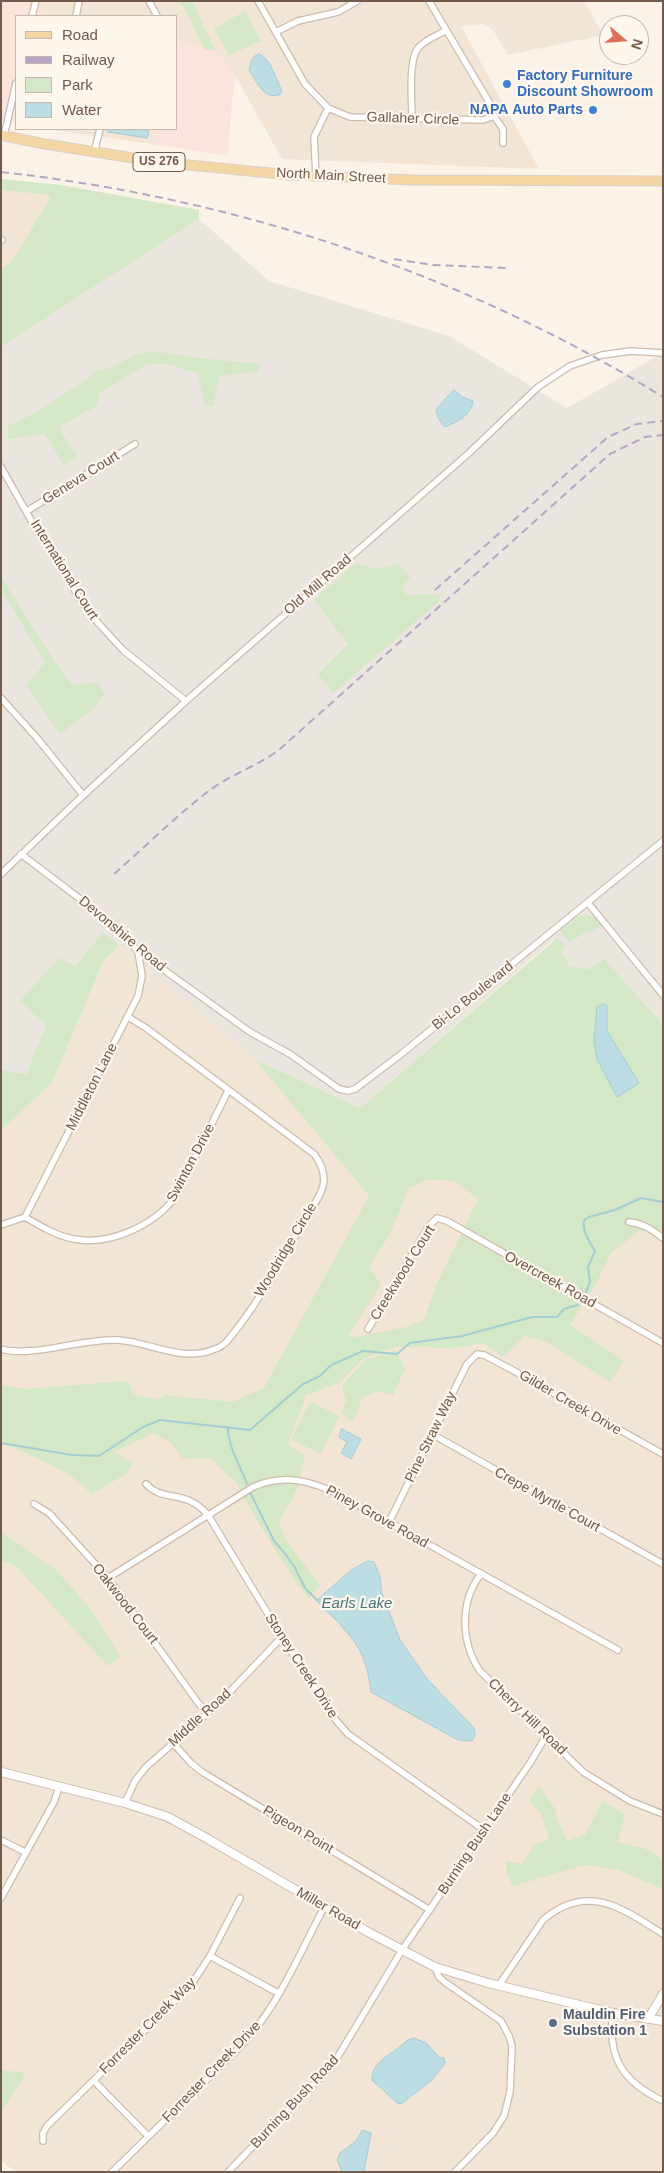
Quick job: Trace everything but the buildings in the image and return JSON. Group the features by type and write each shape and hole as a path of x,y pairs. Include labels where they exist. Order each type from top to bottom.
{"main road":[{"name":"North Main Street","path":"3,135 94,153 215,169 413,180 663,181"}],"street":[{"path":"32,15 36,1"},
{"path":"76,15 80,1"},
{"path":"148,1 156,15"},
{"name":"Gallaher Circle","path":"258,1 306,84 328,108 350,117 483,120 494,116"},
{"path":"276,32 304,19 338,12 357,1"},
{"path":"429,1 445,31 492,107 494,116 503,129 503,143"},
{"path":"412,119 411,86 416,51 426,42 445,31"},
{"path":"3,135 15,87"},
{"path":"316,176 314,137 328,108"},
{"path":"94,153 100,130"},
{"name":"Old Mill Road","path":"1,874 83,795 186,701 470,453 547,380 570,366 602,355 631,351 663,353"},
{"name":"Geneva Court","path":"27,511 135,444"},
{"name":"International Court","path":"1,467 80,599 98,625 138,663 186,701"},
{"path":"1,698 83,795"},
{"name":"Bi-Lo Boulevard","path":"275,1045 336,1088 345,1091 355,1089 400,1055 663,841"},
{"name":"Devonshire Road","path":"21,854 105,918 138,952 243,1027 275,1045"},
{"path":"588,903 663,995"},
{"name":"Middleton Lane","path":"25,1217 128,1017 142,983 138,952"},
{"name":"Woodridge Circle","path":"1,1350 20,1352 76,1342 118,1340 146,1344 184,1354 197,1354 214,1350 227,1341 274,1273 321,1192 324,1180 322,1166 314,1154 146,1028 128,1017"},
{"name":"Swinton Drive","path":"25,1217 61,1236 86,1241 117,1235 150,1220 165,1210 176,1196 228,1091"},
{"path":"1,1224 25,1217"},
{"name":"Creekwood Court","path":"368,1328 429,1226 437,1218"},
{"name":"Overcreek Road","path":"437,1218 447,1221 477,1240 663,1343"},
{"path":"629,1222 646,1226 663,1238"},
{"name":"Pine Straw Way","path":"389,1522 467,1364 477,1354"},
{"name":"Gilder Creek Drive","path":"477,1354 484,1355 518,1373 663,1454"},
{"name":"Crepe Myrtle Court","path":"432,1434 663,1564"},
{"name":"Piney Grove Road","path":"108,1578 253,1487 268,1481 292,1479 324,1487 618,1650"},
{"name":"Stoney Creek Drive","path":"146,1484 156,1493 193,1501 208,1515 282,1637 334,1718 348,1734 484,1830"},
{"name":"Oakwood Court","path":"34,1504 48,1513 108,1578 199,1704 208,1712"},
{"name":"Cherry Hill Road","path":"481,1574 474,1584 467,1608 466,1633 471,1653 484,1676 583,1772 630,1801 663,1814"},
{"name":"Middle Road","path":"125,1803 140,1773 208,1712 282,1637"},
{"name":"Burning Bush Lane","path":"402,1950 530,1763 546,1736"},
{"name":"Pigeon Point","path":"173,1743 202,1772 430,1910"},
{"name":"Miller Road","path":"1,1772 158,1813 182,1824 324,1907 436,1967 499,1985 613,2013 663,2020"},
{"path":"1,1898 54,1802 59,1787"},
{"path":"1,1840 25,1852"},
{"name":"Forrester Creek Way","path":"43,2141 43,2133 47,2126 191,1984 210,1956 240,1898"},
{"path":"499,1985 543,1920 551,1913 569,1904 590,1901 609,1903 663,1934"},
{"name":"Forrester Creek Drive","path":"112,2172 249,2038 267,2014 324,1907"},
{"name":"Burning Bush Road","path":"228,2172 334,2063 402,1950"},
{"path":"210,1956 278,1992"},
{"path":"436,1967 439,1977 446,1983 501,2021 510,2036 512,2046 510,2092 504,2116 493,2133 455,2172"},
{"path":"648,2019 663,1994"},
{"path":"613,2013 612,2043 622,2070 634,2084 663,2101"},
{"path":"94,2081 148,2136"}],"shaded area":[{"path":"1,1 181,1 204,49 178,41 178,15 39,15 42,4"},
{"path":"1,1 42,4 39,15 15,15 15,124 1,121"},
{"path":"192,1 584,1 599,28 599,36 508,55 493,30 483,24 461,26 539,169 282,159 236,77 216,51"},
{"path":"178,41 216,51 236,77 232,100 228,156 151,144 154,130 178,130"},
{"path":"53,130 154,130 151,144"},
{"path":"1,190 48,195 50,198 10,264 1,270"},
{"path":"199,219 269,281 449,336 567,408 663,353 663,1024 604,959 587,970 568,967 569,960 560,955 554,939 360,1108 254,1059 103,932 75,966 20,1001 46,1025 26,1074 1,1070 1,347"},
{"path":"120,945 254,1059 369,1196 408,1189 427,1180 455,1181 663,1209 663,2172 16,2172 1,2161 1,2113 25,2074 1,2070 1,1130 52,1083 103,962"}],"green space":[{"path":"181,1 192,1 216,51 204,49"},
{"path":"245,11 261,41 229,55 214,29"},
{"path":"1,179 61,185 199,210 199,219 1,347 1,270 10,264 50,198 48,195 1,190"},
{"path":"153,351 198,358 261,364 258,372 219,376 213,406 205,406 198,374 166,364 147,364 100,393 97,406 62,425 61,432 77,456 64,465 45,434 8,439 8,426 31,415 88,379 94,371 111,368 134,355"},
{"path":"356,563 377,569 399,564 410,577 402,588 406,595 441,594 438,602 333,693 318,674 348,644 314,600"},
{"path":"1,577 55,662 72,685 98,682 104,695 92,710 60,734 26,685 45,663 1,589"},
{"path":"578,916 591,916 601,924 590,934 586,931 570,943 560,931"},
{"path":"103,932 120,945 103,962 52,1083 1,1130 1,1070 26,1074 46,1025 20,1001 59,958 75,966"},
{"path":"557,938 565,944 561,955 569,960 568,967 575,966 579,969 581,967 587,970 604,959 663,1024 663,1232 639,1231 611,1253 596,1284 570,1325 624,1361 610,1382 547,1342 525,1336 502,1357 484,1343 450,1349 395,1347 363,1359 339,1383 306,1395 288,1445 305,1456 298,1488 279,1521 287,1542 320,1585 309,1598 295,1581 255,1517 237,1483 210,1458 183,1459 170,1442 153,1433 115,1452 133,1464 126,1474 91,1494 61,1470 1,1443 1,1385 25,1389 127,1381 134,1394 159,1400 165,1395 232,1402 264,1388 369,1196 254,1059 360,1108","holes":["427,1180 455,1181 478,1199 435,1288 424,1320 406,1327 351,1338 349,1334 381,1285 369,1267 390,1234 408,1189"]},
{"path":"396,1350 405,1369 393,1395 376,1391 362,1398 353,1422 341,1414 346,1401 342,1386 365,1360"},
{"path":"310,1402 339,1416 321,1454 291,1439"},
{"path":"1,1532 55,1569 89,1607 120,1656 108,1666 16,1566 1,1561"},
{"path":"539,1785 555,1809 567,1841 585,1835 603,1801 625,1814 618,1842 649,1850 663,1860 663,1889 619,1870 585,1865 513,1886 506,1872 506,1861 522,1864 533,1846 549,1839 541,1814 529,1801"},
{"path":"1,2070 26,2073 1,2113"}],"water":[{"path":"259,54 267,60 273,70 282,91 279,95 273,96 264,92 249,70 253,58"},
{"path":"109,130 146,130 149,132 147,138 108,132"},
{"path":"454,390 462,397 473,401 472,406 467,414 455,423 445,427 438,418 436,410"},
{"path":"603,1004 607,1006 607,1031 639,1083 617,1097 597,1059 594,1041 597,1007"},
{"path":"342,1429 361,1439 351,1459 341,1453 347,1442 339,1437"},
{"name":"Earls Lake","path":"368,1561 374,1562 380,1577 382,1593 400,1640 428,1680 474,1728 475,1735 472,1741 458,1740 371,1692 367,1669 361,1652 344,1629 317,1600 350,1571"},
{"path":"414,2038 426,2043 440,2058 444,2058 445,2063 432,2080 401,2104 397,2103 372,2080 373,2074 380,2062 407,2041"},
{"path":"363,2130 371,2133 364,2172 342,2172 337,2160 340,2153 355,2142"}],"waterway":[{"path":"586,1292 590,1282 588,1267 595,1251 585,1233 584,1220 615,1210 641,1198 663,1202"},
{"path":"1,1443 72,1455 99,1456 143,1427 160,1420 250,1430 303,1384 320,1376 331,1365 363,1351 397,1354 410,1343 462,1336 532,1317 557,1317 564,1309 578,1305"},
{"path":"228,1427 232,1449 247,1484"},
{"path":"251,1494 274,1541 294,1566 305,1588 317,1600"}],"railway":[{"path":"1,172 88,184 175,201 261,222 345,248 427,278 508,313 587,353 663,397"},
{"path":"394,259 432,265 508,268"},
{"path":"435,590 608,437 637,424 663,421"},
{"path":"114,874 210,790 280,749 610,454 645,437 663,435"}],"place":[{"name":"Factory Furniture Discount Showroom","path":"507,84"},
{"name":"NAPA Auto Parts","path":"593,110"},
{"name":"Mauldin Fire Substation 1","path":"553,2023"}]}
